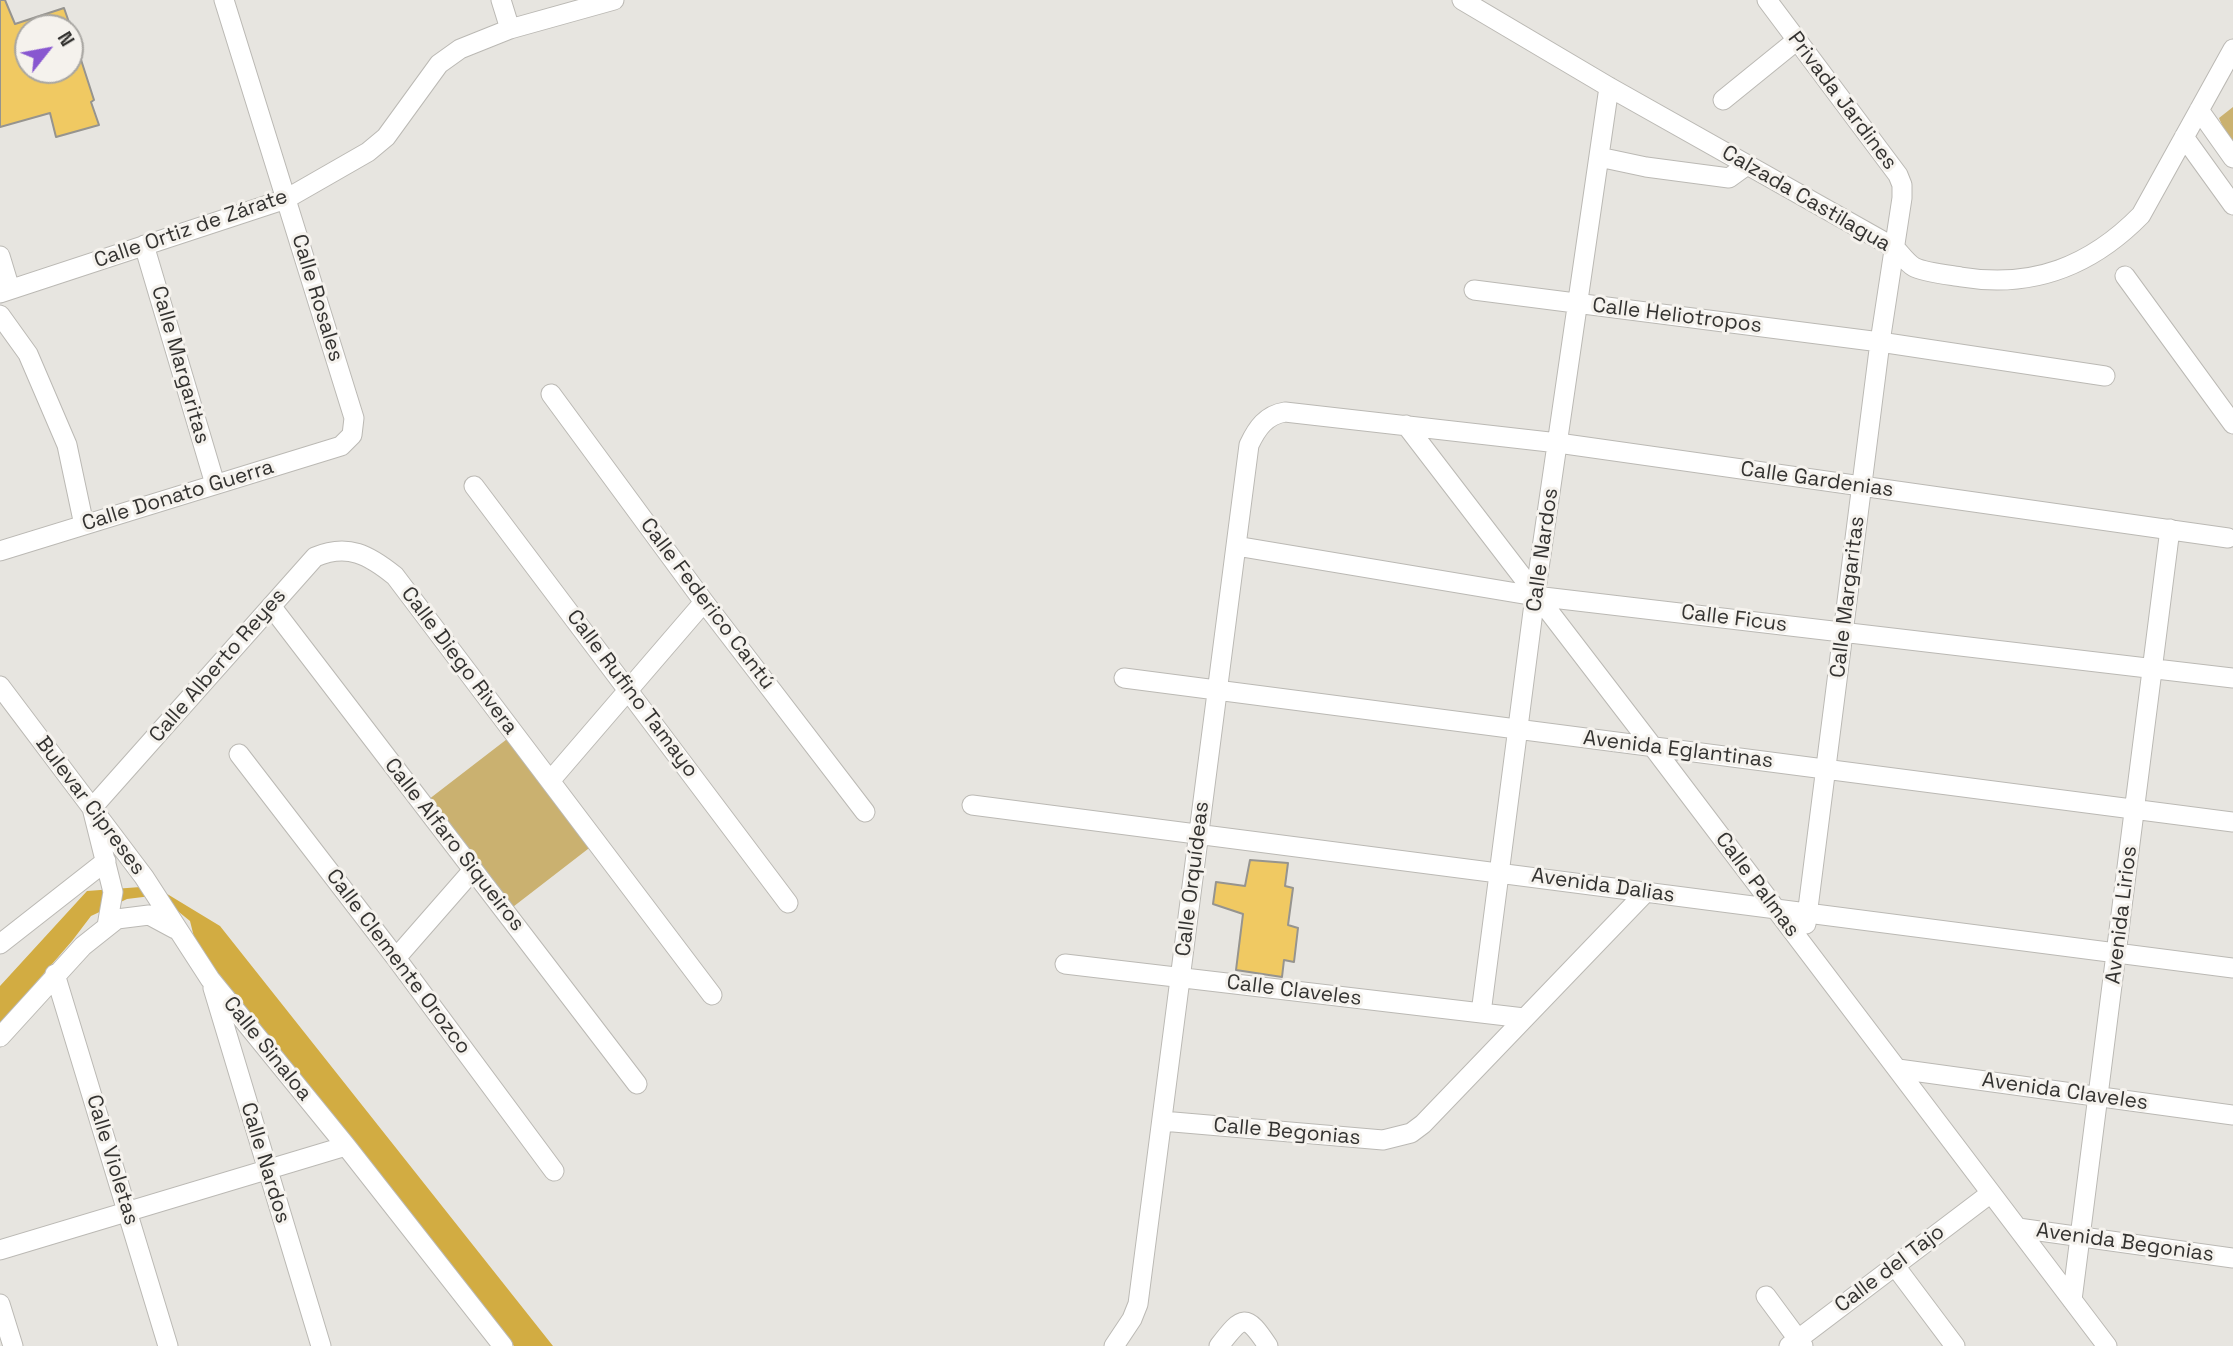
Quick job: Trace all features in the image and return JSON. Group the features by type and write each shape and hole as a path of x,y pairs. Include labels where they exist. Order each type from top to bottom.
{"street":[{"name":"Calle Rosales","path":"224,0 354,418 352,435"},
{"path":"501,0 510,29"},
{"name":"Calle Ortiz de Zárate","path":"5,291 286,199 368,152 386,137 439,64 460,49 510,29 614,0"},
{"name":"Calzada Castilagua","path":"1462,0 1609,87 1895,248 1914,267 1984,280 2047,274 2071,266 2102,250 2122,235 2141,215 2233,49"},
{"name":"Privada Jardines","path":"1768,0 1898,175 1902,185 1902,198 1895,248"},
{"path":"1723,100 1797,40"},
{"name":"Calle Nardos","path":"1481,1013 1535,596 1609,87"},
{"path":"2199,110 2233,158"},
{"path":"2184,137 2233,205"},
{"path":"1599,157 1646,167 1729,178 1746,165"},
{"name":"Calle Margaritas","path":"144,246 215,484"},
{"name":"Calle Margaritas","path":"1803,946 1880,342 1895,248"},
{"path":"0,256 5,291"},
{"path":"2124,276 2231,415"},
{"name":"Calle Heliotropos","path":"1474,290 1880,342 2105,376"},
{"path":"0,315 28,354 67,445 84,525"},
{"name":"Calle Federico Cantú","path":"551,394 704,602 865,812"},
{"name":"Calle Gardenias","path":"1274,414 1285,412 1558,443 2228,538"},
{"name":"Calle Orquídeas","path":"1114,1346 1132,1319 1138,1304 1249,445 1264,422 1274,414"},
{"name":"Calle Palmas","path":"1406,425 2107,1346"},
{"name":"Calle Donato Guerra","path":"0,551 341,446 352,435"},
{"name":"Calle Rufino Tamayo","path":"474,486 788,903"},
{"name":"Avenida Lirios","path":"2072,1300 2171,529"},
{"name":"Calle Ficus","path":"1236,546 1535,596 2233,678"},
{"name":"Calle Alberto Reyes","path":"92,808 315,557 329,551 358,552"},
{"name":"Calle Diego Rivera","path":"358,552 380,564 394,576 712,995"},
{"path":"550,781 704,602"},
{"name":"Calle Alfaro Siqueiros","path":"271,607 637,1084"},
{"name":"Avenida Eglantinas","path":"1124,678 2233,822"},
{"name":"Bulevar Cipreses","path":"0,686 144,877 171,921"},
{"name":"Calle Clemente Orozco","path":"239,754 396,958 554,1171"},
{"name":"Avenida Dalias","path":"972,805 2233,968"},
{"path":"0,1037 109,918 113,891 92,808"},
{"path":"0,944 108,869"},
{"path":"396,958 473,870"},
{"path":"1524,1018 1646,892"},
{"path":"109,918 149,915 171,921"},
{"name":"Calle Sinaloa","path":"171,921 210,979 503,1346"},
{"name":"Calle Claveles","path":"1065,964 1524,1018"},
{"name":"Calle Violetas","path":"55,974 169,1346"},
{"name":"Calle Nardos","path":"210,979 321,1346"},
{"name":"Calle Begonias","path":"1161,1121 1383,1139 1411,1133 1423,1124 1524,1018"},
{"name":"Avenida Claveles","path":"1898,1069 2233,1115"},
{"path":"0,1250 346,1146"},
{"name":"Calle del Tajo","path":"1797,1344 1991,1193"},
{"name":"Avenida Begonias","path":"2018,1228 2233,1258"},
{"path":"1895,1266 1955,1346"},
{"path":"1766,1296 1797,1344"},
{"path":"0,1304 13,1346"},
{"path":"1219,1346 1242,1321 1256,1327 1268,1346"}],"shaded area":[{"path":"2233,107 2233,151 2219,118"},
{"path":"511,736 597,842 509,910 424,803"},
{"path":"154,886 220,926 553,1346 514,1346 196,945 190,921 174,908 151,896 127,899 91,916 0,1024 0,986 87,891"}],"building":[{"path":"0,0 5,0 14,22 14,84 84,84 84,69 99,125 56,137 50,113 0,127"},
{"path":"64,8 66,14 46,14"},
{"path":"1250,860 1288,863 1285,886 1293,888 1288,925 1298,928 1294,962 1284,960 1282,977 1236,970 1243,914 1213,904 1216,882 1245,886"}]}
